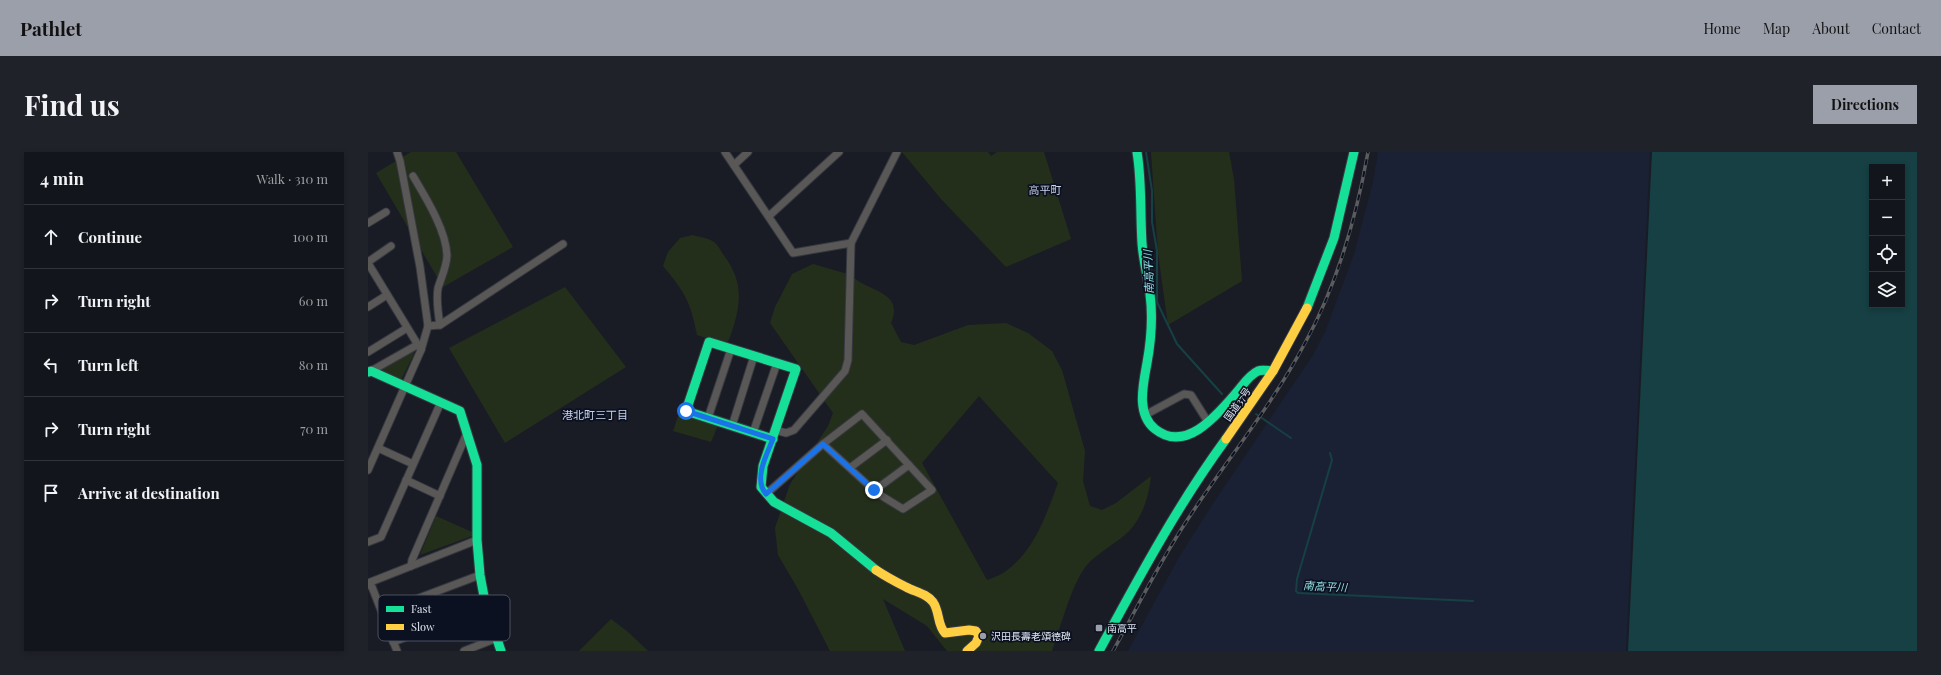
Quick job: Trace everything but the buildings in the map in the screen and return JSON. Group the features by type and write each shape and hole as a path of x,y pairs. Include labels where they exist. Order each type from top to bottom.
{"main road":[{"path":"1137,152 1142,191 1141,227 1144,264 1150,294 1152,321 1143,388 1145,415 1155,430 1163,435 1176,438 1194,434 1208,422 1252,375 1261,370 1273,371"},
{"name":"国道37号","path":"1099,651 1150,558 1186,497 1273,371 1301,323 1327,259 1339,222 1354,152"},
{"path":"774,435 753,433 686,411 709,342 796,369 774,435 763,466 761,487 766,494 774,502 831,533 877,571 907,588 925,595 935,605 941,630 945,632 968,630 976,631 979,636 976,643 967,651"},
{"path":"369,372 406,386 460,411 477,465 477,540 480,575 484,595"},
{"path":"498,641 501,651"}],"street":[{"path":"368,470 406,386 419,347 428,326 420,267 400,161 396,152"},
{"path":"725,152 793,253 851,243"},
{"path":"734,165 748,152"},
{"path":"769,216 839,152"},
{"path":"774,435 794,430 845,371 848,360 851,243 897,152"},
{"path":"414,176 445,241 447,257 438,289 437,303 440,325"},
{"path":"368,223 386,212"},
{"path":"428,326 440,325 563,244"},
{"path":"391,246 368,262 419,347"},
{"path":"368,307 387,295"},
{"path":"368,352 407,328"},
{"path":"369,372 419,347"},
{"path":"708,418 731,349"},
{"path":"732,426 754,356"},
{"path":"753,433 777,363"},
{"path":"1145,415 1184,394 1191,395 1208,422"},
{"path":"368,542 381,537 441,402"},
{"path":"766,494 823,444 862,414 932,490 903,509 874,490 851,467 823,444"},
{"path":"411,566 412,560 467,433"},
{"path":"851,467 887,440"},
{"path":"378,448 413,464"},
{"path":"874,490 910,465"},
{"path":"406,480 440,496"},
{"path":"378,602 372,587 368,583 477,540"},
{"path":"427,595 480,575"},
{"path":"464,651 489,641"},
{"path":"394,642 397,651"}],"shaded area":[{"path":"411,152 456,152 513,247 443,287 376,173"},
{"path":"902,152 988,152 991,156 997,152 1044,152 1071,239 1006,267 941,199"},
{"path":"1151,152 1229,152 1234,179 1242,281 1168,325 1158,253"},
{"path":"1378,152 1650,152 1626,651 1128,651 1178,559 1210,508 1313,355 1325,332 1354,254 1373,182"},
{"path":"1652,152 1917,152 1917,651 1628,651"},
{"path":"693,235 715,243 732,268 736,279 739,300 735,322 727,345 697,335 695,324 686,298 663,266 668,252 680,238"},
{"path":"813,264 851,275 858,281 882,293 893,304 894,312 891,323 901,342 914,345 968,325 1006,323 1028,333 1052,351 1062,370 1085,451 1083,481 1090,506 1102,510 1116,503 1151,476 1149,491 1142,512 1134,525 1124,536 1091,561 1081,574 1071,595 1052,651 947,651 927,626 883,599 905,651 830,651 798,589 778,555 775,528 790,484 828,426 833,413 770,323 775,307 792,274","holes":["979,396 1058,483 1044,519 1025,553 1016,563 1004,572 987,580 922,463"]},
{"path":"565,287 626,367 505,443 449,348"},
{"path":"413,348 414,354 402,378 400,379 377,370"},
{"path":"679,413 718,425 711,442 673,431"},
{"path":"436,516 472,532 472,536 420,555"},
{"path":"611,619 628,632 648,651 579,651"}],"waterway":[{"name":"南高平川","path":"1146,152 1152,191 1152,222 1157,251 1157,302 1177,344 1222,394"},
{"name":"南高平川","path":"1256,414 1291,438"},
{"name":"南高平川","path":"1330,453 1332,460 1297,579 1296,591 1298,593 1473,601"}],"railway":[{"path":"1113,651 1157,569 1176,538 1278,389 1317,320 1344,250 1358,202 1368,152"}],"traffic: fast":[{"path":"1137,152 1140,175 1141,231 1151,303 1150,338 1142,399 1145,415 1149,423 1155,429 1167,435 1178,437 1190,434 1211,420 1221,411 1246,380 1252,375 1260,370 1273,371"},
{"path":"1307,308 1334,238 1354,152"},
{"path":"773,439 686,411 709,342 796,369 763,466 761,487 774,502 831,533 876,570"},
{"path":"369,372 371,371 460,411 477,465 477,540 480,575 484,595"},
{"path":"1099,651 1143,570 1191,490 1226,439"},
{"path":"498,641 501,651"}],"traffic: slow":[{"path":"1226,439 1273,371 1307,308"},
{"path":"876,570 930,599 937,610 942,630 945,633 969,630 976,631 979,636 976,643 967,651"}],"place":[{"name":"南高平","path":"1099,628"},
{"name":"沢田長壽老頌徳碑","path":"983,636"}],"district":[{"name":"高平町","path":"1045,189"},
{"name":"港北町三丁目","path":"595,414"}],"route":[{"path":"686,411 773,439 763,466 761,478 761,487 766,494 823,444 851,467 874,490"}]}
